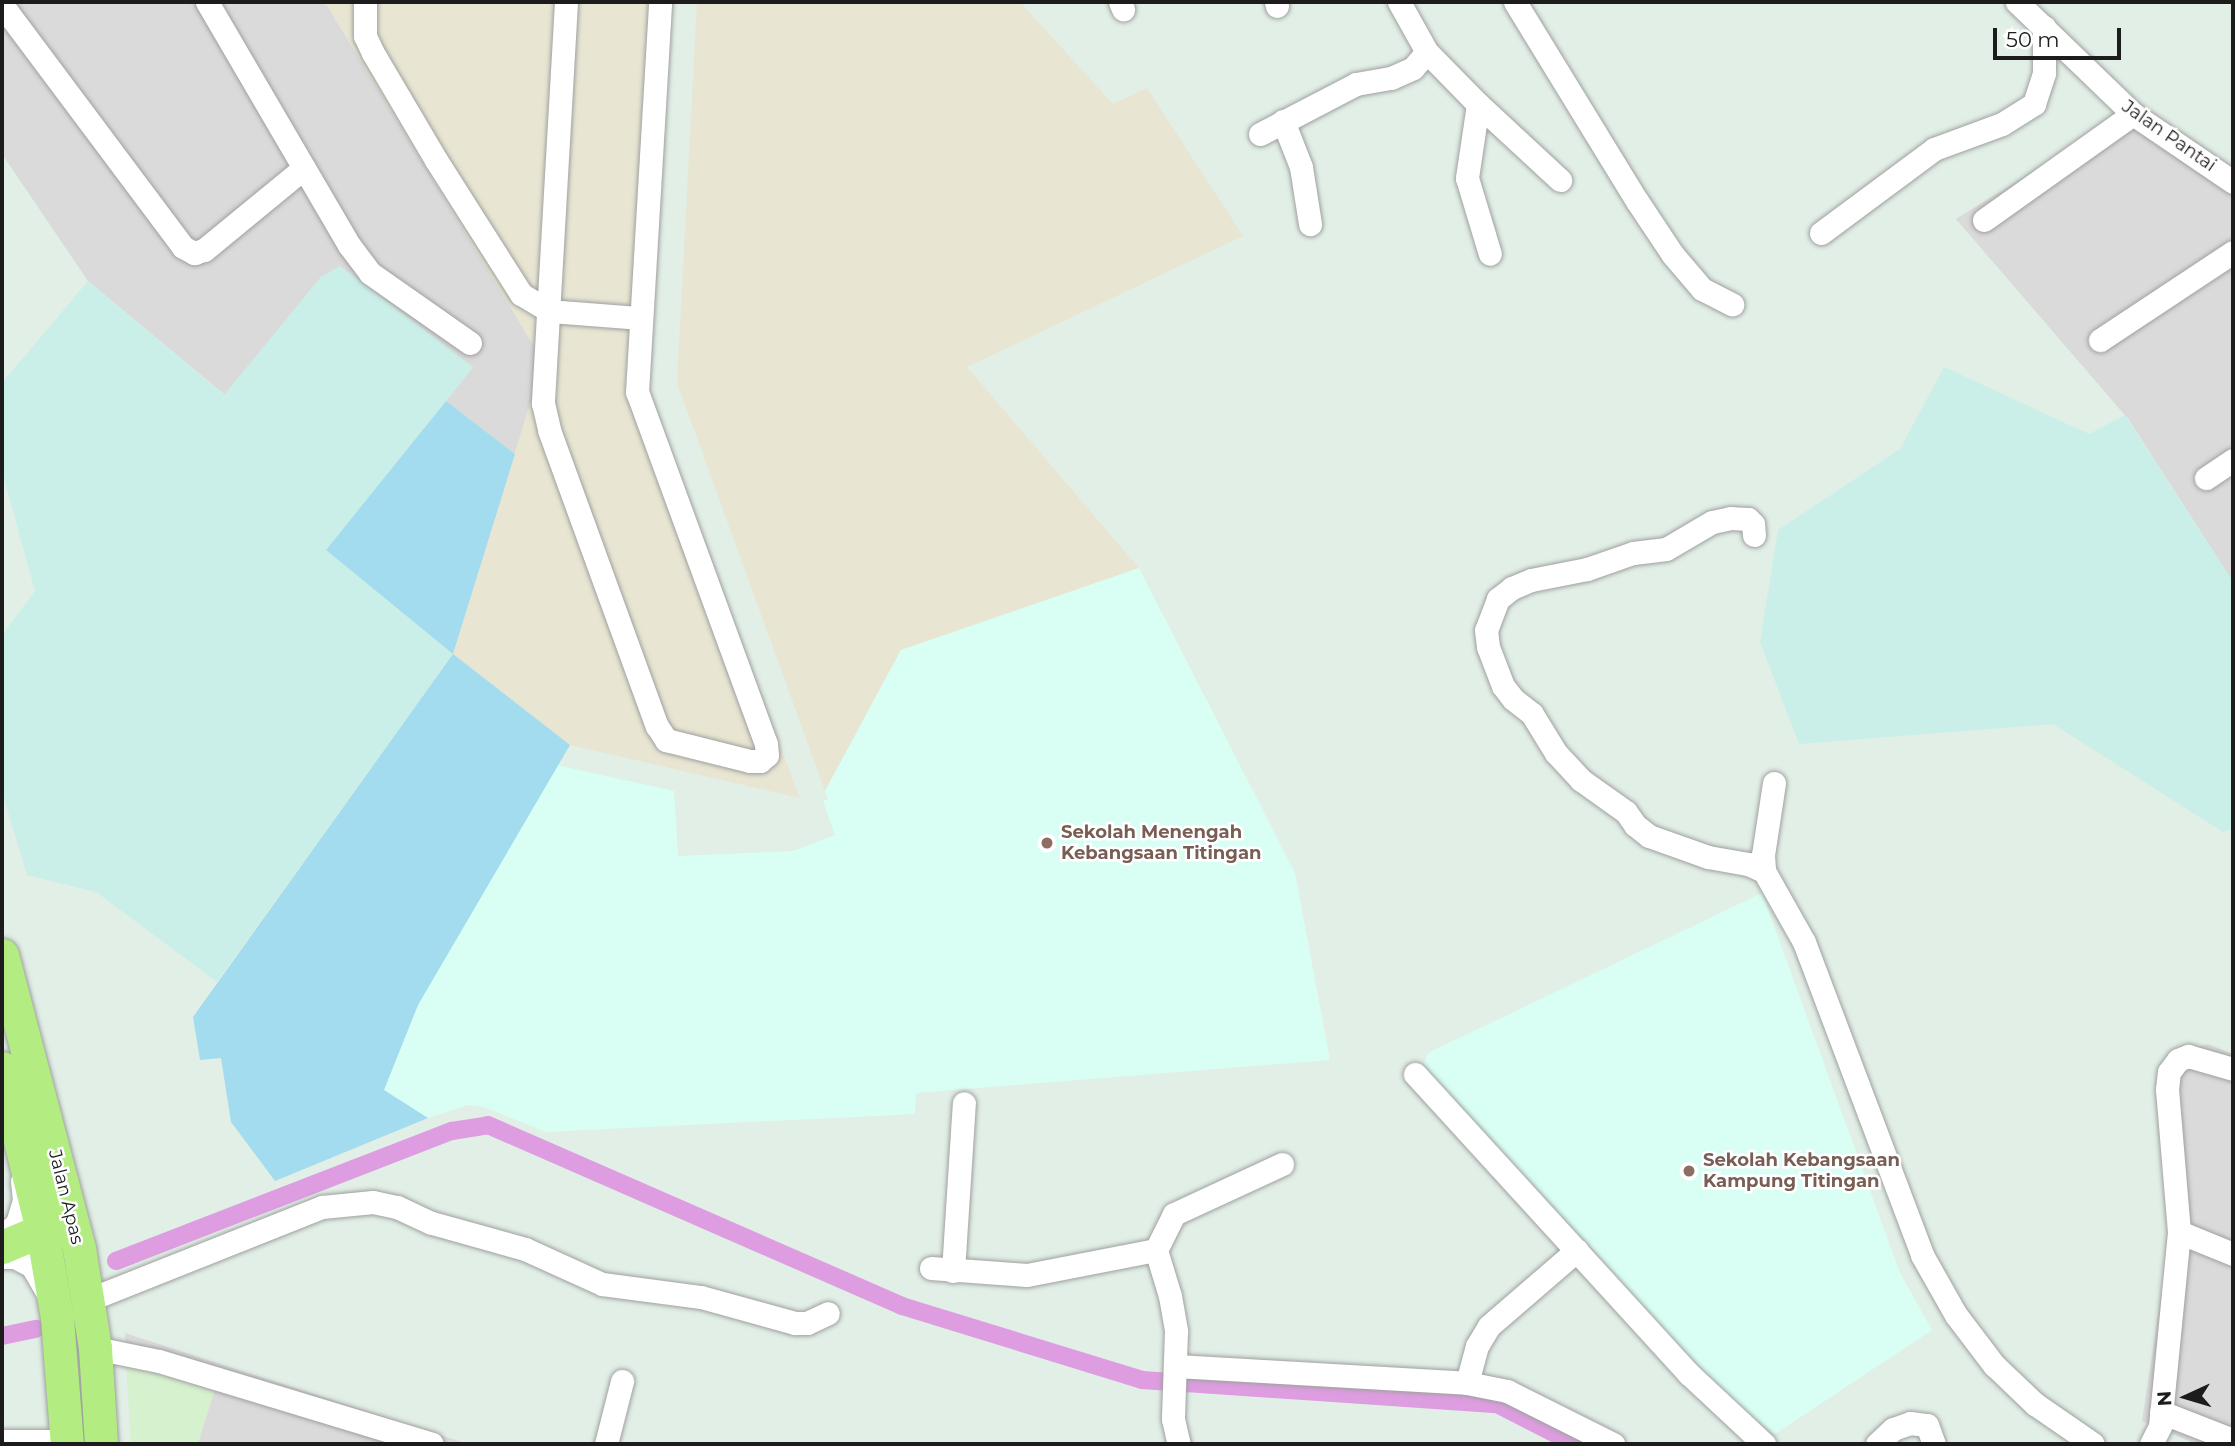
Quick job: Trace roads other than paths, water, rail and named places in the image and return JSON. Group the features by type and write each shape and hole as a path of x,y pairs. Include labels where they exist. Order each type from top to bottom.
{"highway":[{"name":"Jalan Apas","path":"2,955 61,1174 88,1300 95,1349 101,1444"},
{"name":"Jalan Apas","path":"2,1068 42,1230 57,1318 67,1442"},
{"path":"2,1247 42,1230 55,1212 61,1174"}],"street":[{"path":"207,2 304,168 370,274 470,343"},
{"path":"365,2 365,36 436,160 521,294 549,311 640,318"},
{"path":"566,2 543,403 549,430 657,726 666,740 680,746 760,761 767,755 766,744 638,392 640,318 660,2"},
{"path":"1399,2 1427,52 1478,104 1560,180"},
{"path":"1515,2 1673,255 1702,289 1732,304"},
{"name":"Jalan Pantai","path":"2017,2 2133,114 2233,182"},
{"path":"2,5 183,247 194,253 204,250 304,168"},
{"path":"1821,233 1934,149 2002,124 2034,104 2044,73 2044,27"},
{"path":"1260,134 1356,84 1391,78 1413,68 1427,52"},
{"path":"1478,104 1467,178 1490,254"},
{"path":"1984,220 2133,114"},
{"path":"1283,121 1301,167 1310,224"},
{"path":"2100,340 2233,252"},
{"path":"2207,478 2233,460"},
{"path":"1754,535 1753,524 1748,519 1731,518 1712,522 1666,549 1633,553 1587,569 1531,580 1512,588 1498,599 1486,630 1488,647 1503,687 1532,714 1556,753 1581,780 1626,812 1635,825 1649,836 1708,857 1764,871"},
{"path":"1774,783 1763,855 1764,871 1804,942 1922,1255 1950,1303 1994,1365 2035,1404 2093,1444"},
{"path":"2151,1444 2160,1426 2179,1232 2167,1090 2169,1072 2178,1060 2188,1056 2233,1069"},
{"path":"1415,1074 1689,1374 1764,1444"},
{"path":"964,1103 942,1270 1027,1275 1156,1250"},
{"path":"2,1237 16,1223 24,1200 17,1124"},
{"path":"1179,1444 1173,1419 1176,1370 1170,1296 1156,1250 1174,1214 1282,1164"},
{"path":"88,1300 322,1207 373,1202 397,1207 432,1223 514,1245 602,1284 701,1297 795,1323 807,1323 828,1313"},
{"path":"2179,1232 2233,1254"},
{"path":"1467,1383 1476,1346 1489,1326 1577,1250"},
{"path":"2,1257 15,1257 32,1266 43,1281 57,1318"},
{"path":"95,1349 159,1361 432,1444"},
{"path":"1176,1370 1467,1383 1507,1391 1613,1444"},
{"path":"606,1444 622,1381"},
{"path":"2161,1412 2233,1440"},
{"path":"1877,1444 1893,1429 1910,1423 1927,1425 1934,1444"},
{"path":"2,1441 67,1442"}],"waterway":[{"path":"116,1261 452,1131 488,1125 902,1306 1142,1380 1497,1404 1575,1444"},
{"path":"2,1336 36,1329"}],"place":[{"name":"Sekolah Menengah Kebangsaan Titingan","path":"1047,843"},
{"name":"Sekolah Kebangsaan Kampung Titingan","path":"1689,1171"}]}
